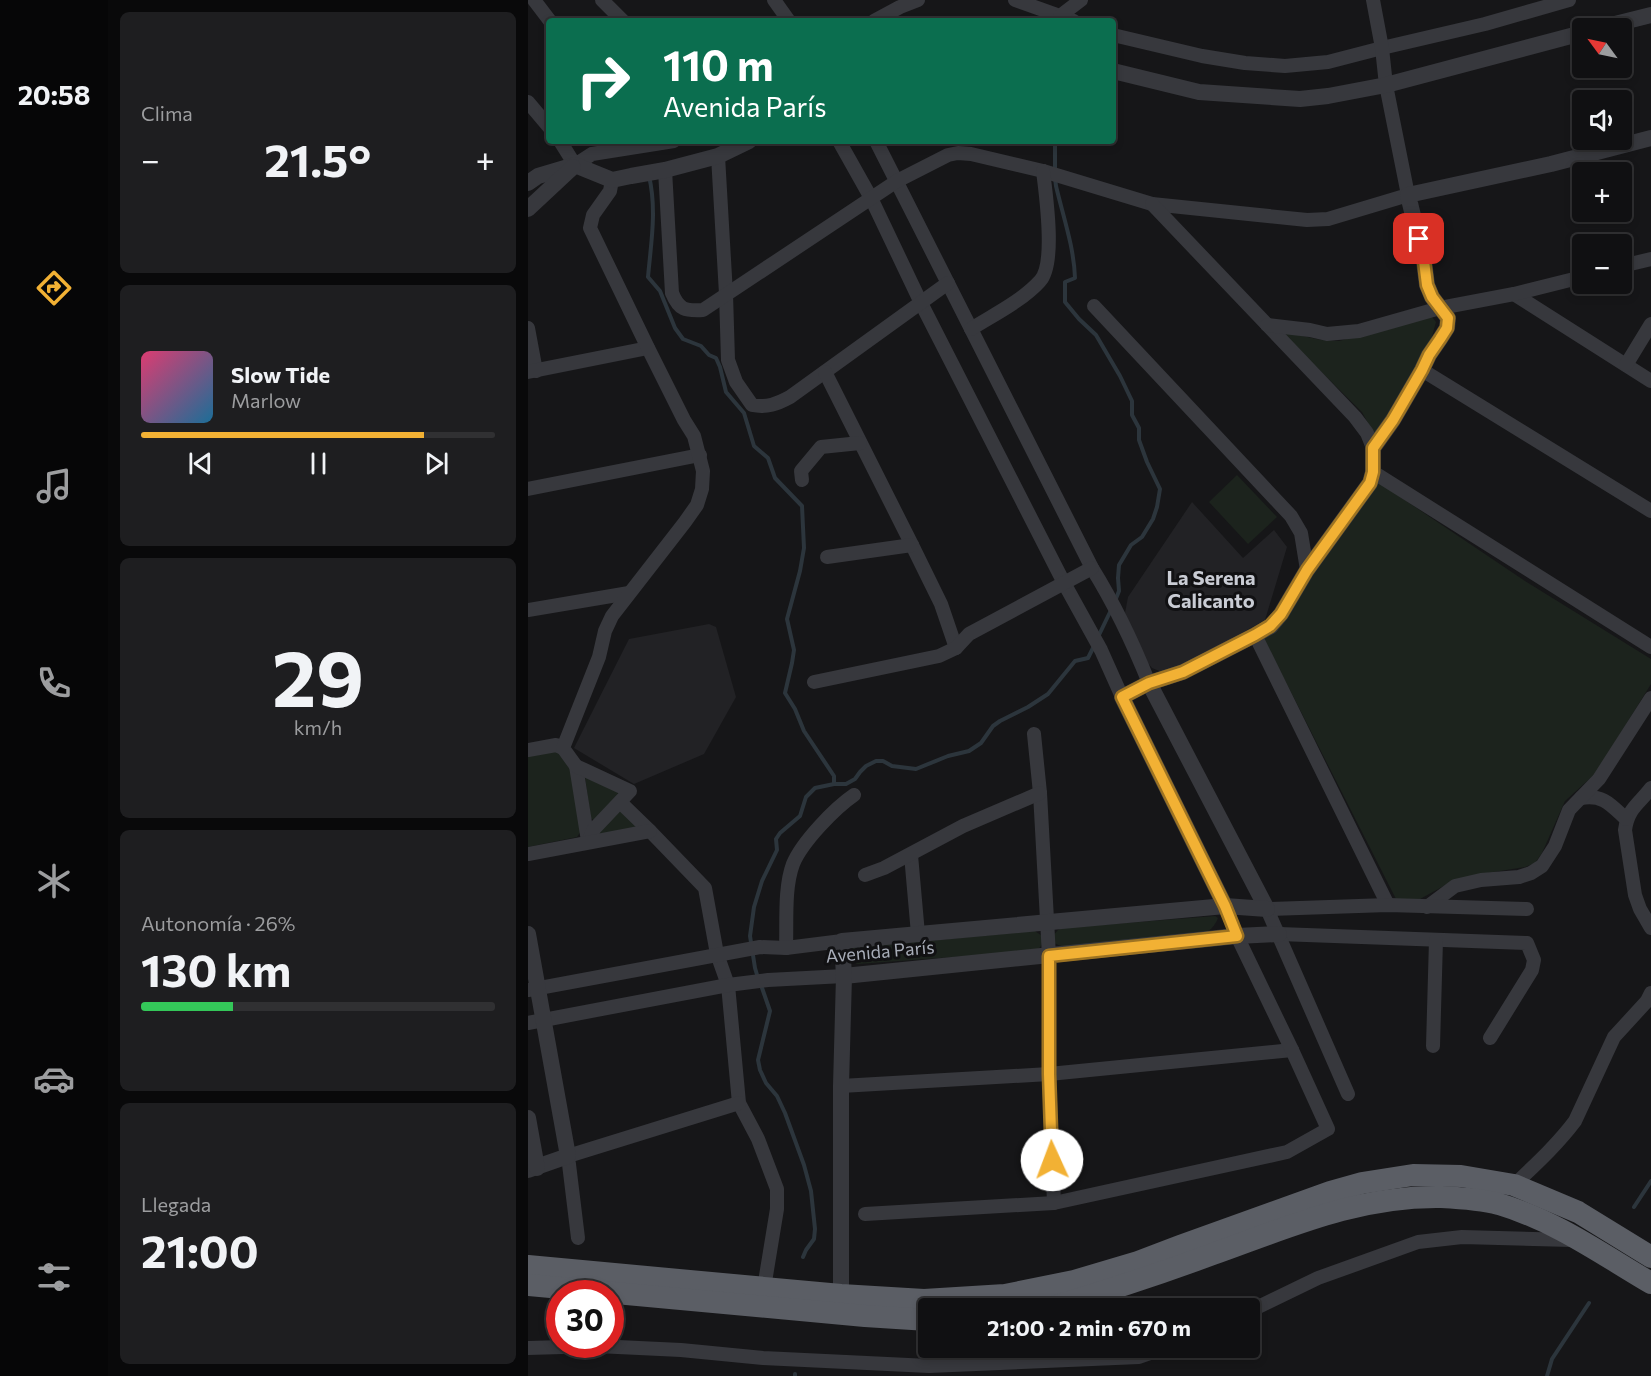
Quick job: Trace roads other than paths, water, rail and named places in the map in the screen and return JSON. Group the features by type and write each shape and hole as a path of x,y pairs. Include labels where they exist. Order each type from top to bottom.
{"highway":[{"path":"528,1266 841,1295 924,1300 1005,1295 1074,1281 1138,1262 1330,1192 1413,1175 1461,1176 1514,1185 1578,1212 1651,1257"},
{"path":"1082,1298 1147,1278 1315,1217 1367,1203 1411,1197 1457,1198 1496,1203 1533,1215 1651,1283"},
{"path":"528,1285 918,1319"}],"street":[{"path":"534,0 548,18"},
{"path":"602,0 620,18"},
{"path":"774,0 787,18"},
{"path":"880,18 918,0"},
{"path":"1015,0 1064,18"},
{"path":"1068,18 1081,0"},
{"path":"1373,0 1386,85 1424,261 1427,285 1432,297 1448,318 1447,328 1429,355 1393,420 1373,448"},
{"path":"1116,36 1202,56 1245,63 1285,66 1328,62 1485,24 1569,0"},
{"path":"1632,20 1651,15"},
{"path":"1116,72 1199,92 1300,99 1386,85 1572,36"},
{"path":"528,102 546,123"},
{"path":"665,170 672,293 676,303 682,309 690,311 703,310 897,181 948,155 958,153 1043,171 1152,204 1318,220 1408,195 1551,164 1651,138"},
{"path":"562,144 575,165 612,180 665,170 718,156 743,144"},
{"path":"528,209 575,165 592,154 643,144"},
{"path":"841,144 871,198 921,303 1064,583 1101,650 1225,906 1328,1129 1287,1152 1054,1203 865,1214"},
{"path":"878,144 1092,568 1118,612 1149,683 1267,909 1348,1094"},
{"path":"718,156 728,360 736,382 752,405 761,407 776,405 790,397 948,283"},
{"path":"528,183 538,176 575,165"},
{"path":"971,329 1018,300 1041,280 1047,270 1049,233 1043,171"},
{"path":"563,748 612,616 685,522 697,505 702,489 703,471 694,436 590,228 593,214 610,191 612,180"},
{"path":"1122,697 1149,683 1183,672 1270,626 1281,614 1307,570 1370,483 1373,472 1373,448 1367,433 1355,417 1152,204"},
{"path":"1632,264 1651,259"},
{"path":"1267,325 1327,334 1359,332 1440,308 1514,294 1572,280"},
{"path":"1514,294 1651,381"},
{"path":"1094,306 1291,516 1301,533 1307,570"},
{"path":"1626,365 1651,324"},
{"path":"528,328 532,371 648,348"},
{"path":"1422,370 1651,511"},
{"path":"825,372 912,545 940,604 956,648"},
{"path":"802,480 801,471 821,447 860,442"},
{"path":"528,489 700,455"},
{"path":"1373,472 1651,647"},
{"path":"827,557 912,545"},
{"path":"814,682 939,656 956,648 969,634 1092,568"},
{"path":"528,610 629,593"},
{"path":"1255,635 1388,905"},
{"path":"1427,907 1455,886 1481,880 1519,877 1542,866 1555,846 1569,810 1599,778 1651,698"},
{"path":"1631,727 1651,715"},
{"path":"1034,734 1040,793 1049,956 1049,1074 1054,1203"},
{"path":"528,750 556,746 563,748 576,766 588,842"},
{"path":"576,766 630,791 594,829 588,842"},
{"path":"1651,788 1632,808 1626,819 1625,830 1635,895 1651,928"},
{"path":"864,874 885,868 963,826 1040,793"},
{"path":"786,948 788,893 793,864 802,849 840,805 854,795"},
{"path":"1581,798 1591,796 1600,798 1626,819"},
{"path":"620,802 705,888 717,954 728,985 739,1103 758,1138 777,1189 777,1209 764,1288"},
{"path":"528,854 650,831"},
{"path":"911,855 918,934"},
{"path":"841,1295 841,1086 844,976 842,941 1225,906 1267,909 1388,905 1527,909"},
{"path":"528,934 536,1022 568,1156 578,1238"},
{"path":"1279,934 1527,943 1534,960 1532,970 1490,1038"},
{"name":"Avenida París","path":"536,1022 751,982 844,976 1237,936 1279,934"},
{"path":"1433,1046 1436,940"},
{"name":"Avenida París","path":"533,989 760,947 786,948 842,941"},
{"path":"1514,1185 1575,1121 1614,1037 1647,1001 1651,993"},
{"path":"841,1086 1049,1074 1292,1050"},
{"path":"528,1118 533,1169 739,1103"},
{"path":"1260,1306 1318,1278 1418,1242 1462,1237 1579,1240"},
{"path":"528,1348 597,1346 681,1350 763,1358 928,1366 1116,1358"}],"waterway":[{"path":"1055,144 1055,170"},
{"path":"649,176 653,214 648,277 660,291 675,328 683,339 701,346 709,355 716,358 726,392 744,413 754,446 768,458 775,478 802,506 804,548 787,619 794,650 785,693 804,731 834,776 834,784"},
{"path":"1055,178 1070,243 1075,278 1065,282 1065,302 1096,335 1120,376 1132,401 1132,415 1139,428 1139,440 1160,489 1153,519 1142,537 1131,545 1119,565 1119,591 1115,601"},
{"path":"1098,637 1112,608"},
{"path":"758,978 750,936 754,907 762,881 777,850 776,839 800,816 806,797 815,788 846,784 855,779 866,766 876,761 916,769 948,756 969,751 981,743 993,726 1048,694 1075,661 1088,658 1094,646"},
{"path":"761,985 770,1011 758,1060 760,1070 785,1113 811,1191 814,1239 803,1257"},
{"path":"1634,1207 1651,1181"},
{"path":"1547,1376 1552,1359 1589,1303"}],"district":[{"name":"La Serena Calicanto","path":"1211,590"}]}
